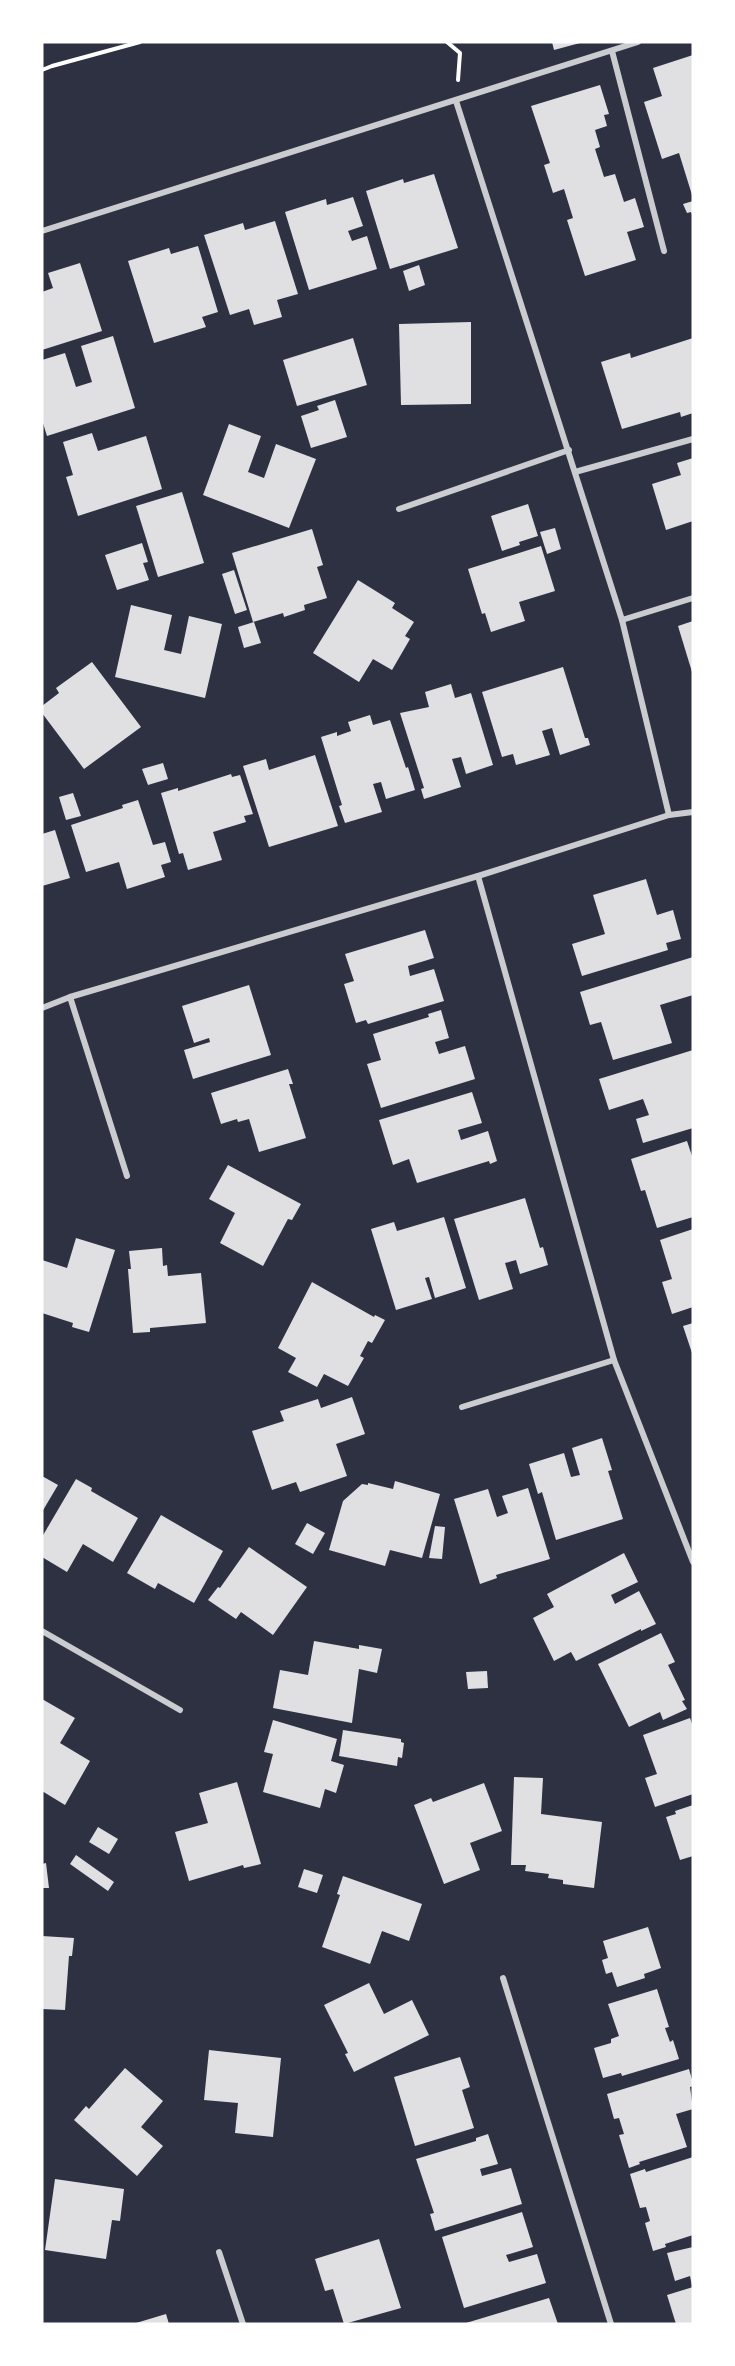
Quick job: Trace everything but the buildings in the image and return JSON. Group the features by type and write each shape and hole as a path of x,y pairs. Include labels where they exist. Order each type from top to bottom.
{"street":[{"path":"42,231 638,42"},
{"path":"612,51 664,251"},
{"path":"456,101 622,620 669,815"},
{"path":"575,472 693,439"},
{"path":"399,509 568,450"},
{"path":"622,620 693,598"},
{"path":"42,1008 70,997 478,876 669,815 693,812"},
{"path":"478,876 614,1359 693,1562"},
{"path":"70,997 128,1176"},
{"path":"462,1407 614,1359"},
{"path":"42,1631 180,1710"},
{"path":"503,1978 611,2324"},
{"path":"219,2252 243,2324"}],"path":[{"path":"42,70 140,42"},
{"path":"447,42 460,53 456,101"}]}
